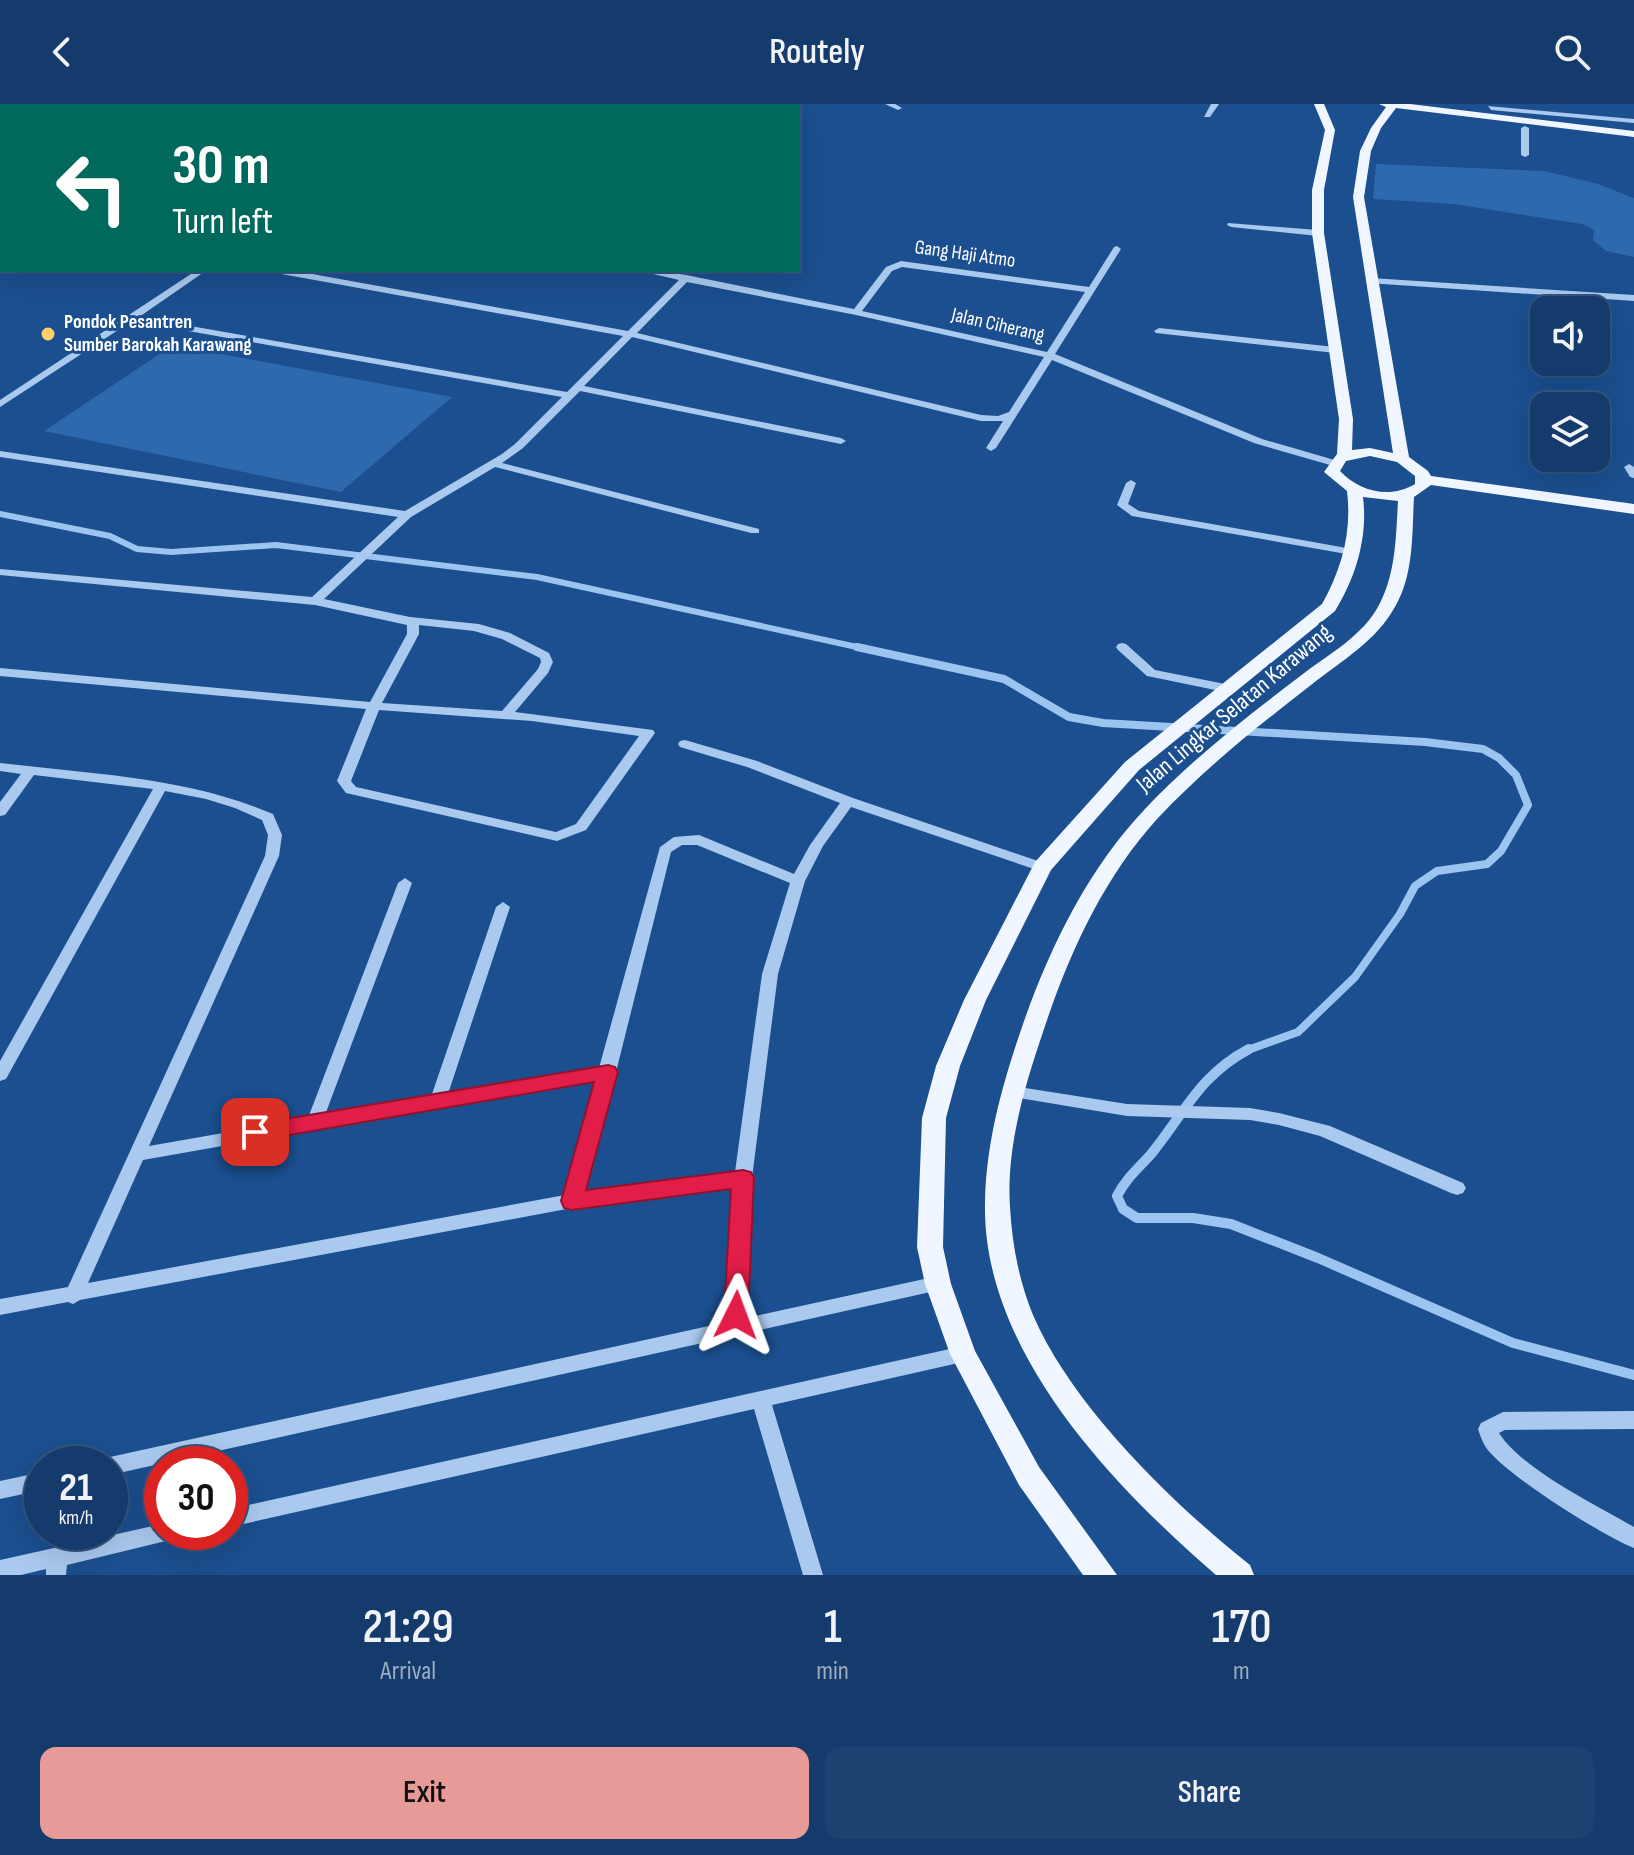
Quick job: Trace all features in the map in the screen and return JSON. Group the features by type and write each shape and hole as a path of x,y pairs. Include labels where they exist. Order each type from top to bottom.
{"main road":[{"path":"1319,104 1330,130 1318,190 1318,233 1346,419 1339,460 1332,472 1339,482 1373,495 1406,495 1423,486 1425,480 1419,468 1402,459 1370,452 1339,460"},
{"path":"1388,107 1491,108 1634,122"},
{"path":"1388,107 1482,123 1634,137"},
{"path":"1388,107 1368,143 1359,175 1358,219 1402,459"},
{"path":"1460,109 1482,123"},
{"path":"1460,109 1634,137"},
{"path":"1425,480 1634,509"},
{"name":"Jalan Lingkar Selatan Karawang","path":"1102,1575 1029,1476 963,1354 938,1284 929,1232 934,1118 948,1066 975,1000 1042,867 1132,766 1329,607 1341,585 1352,552 1358,519 1354,490"},
{"name":"Jalan Lingkar Selatan Karawang","path":"1239,1575 1210,1553 1114,1455 1062,1394 1029,1341 1006,1283 998,1240 1001,1150 1026,1042 1075,922 1113,860 1149,817 1230,740 1365,633 1386,608 1395,590 1402,555 1406,495"}],"street":[{"path":"889,104 898,108"},
{"path":"1207,115 1215,104"},
{"path":"1587,106 1595,118"},
{"path":"1525,128 1525,155"},
{"path":"1231,225 1318,233"},
{"path":"991,448 1117,249"},
{"name":"Gang Haji Atmo","path":"856,312 889,269 901,264 1091,290"},
{"path":"0,404 200,272"},
{"path":"287,272 630,334 981,418 999,419 1012,414"},
{"name":"Jalan Ciherang","path":"652,272 856,312 1051,356 1258,441 1339,460"},
{"path":"315,601 407,515 471,475 495,464 519,446 686,278"},
{"path":"1372,286 1634,298"},
{"path":"1505,294 1634,307"},
{"path":"131,318 572,391 841,441"},
{"path":"1159,331 1335,350"},
{"path":"0,454 407,515"},
{"path":"495,464 755,531"},
{"path":"1131,483 1122,505 1136,514 1352,552"},
{"path":"0,572 315,601 410,621 475,627 506,636 545,656 547,662 544,670 506,715"},
{"path":"0,672 374,706 506,715 648,733 581,827 557,837 347,787 344,781 374,706 413,634 410,621"},
{"path":"1122,647 1151,673 1225,688"},
{"path":"685,744 752,764 848,801 1042,867"},
{"path":"0,767 161,787 247,806 268,817 275,835 272,856 73,1296"},
{"path":"0,812 30,771"},
{"path":"0,1075 161,787"},
{"path":"736,1329 743,1178 770,974 798,881 817,845 848,801"},
{"path":"572,1201 665,850 679,840 699,840 798,881"},
{"path":"315,1121 405,883"},
{"path":"438,1100 503,907"},
{"path":"135,1155 608,1072"},
{"path":"1013,1092 1127,1110 1250,1114 1324,1131 1457,1188"},
{"path":"0,1307 73,1296 572,1201 743,1178"},
{"path":"128,1462 938,1284"},
{"path":"248,1514 963,1354"},
{"path":"760,1398 813,1575"},
{"path":"1634,1420 1503,1421 1488,1429 1488,1436 1498,1450 1516,1465 1634,1538"},
{"path":"0,1490 24,1485"},
{"path":"0,1570 56,1566 144,1539"}],"shaded area":[{"path":"1376,164 1545,171 1598,184 1634,198 1634,257 1606,251 1593,240 1594,230 1582,224 1454,204 1373,199"},
{"path":"173,345 452,397 341,492 44,431"}],"waterway":[{"path":"0,514 110,536 137,549 171,552 276,545 537,577 866,649"},
{"path":"857,647 1004,679 1069,717 1103,723 1425,742 1483,749 1499,758 1516,775 1528,805 1501,851 1487,864 1437,871 1415,886 1400,914 1355,977 1298,1032 1247,1050"},
{"path":"1247,1050 1205,1083 1129,1178 1117,1196 1123,1209 1137,1218 1193,1218 1231,1224 1318,1258 1513,1343 1634,1375"}],"place":[{"name":"Pondok Pesantren Sumber Barokah Karawang","path":"48,334"}],"route":[{"path":"255,1132 608,1072 572,1201 743,1178 736,1315"}]}
